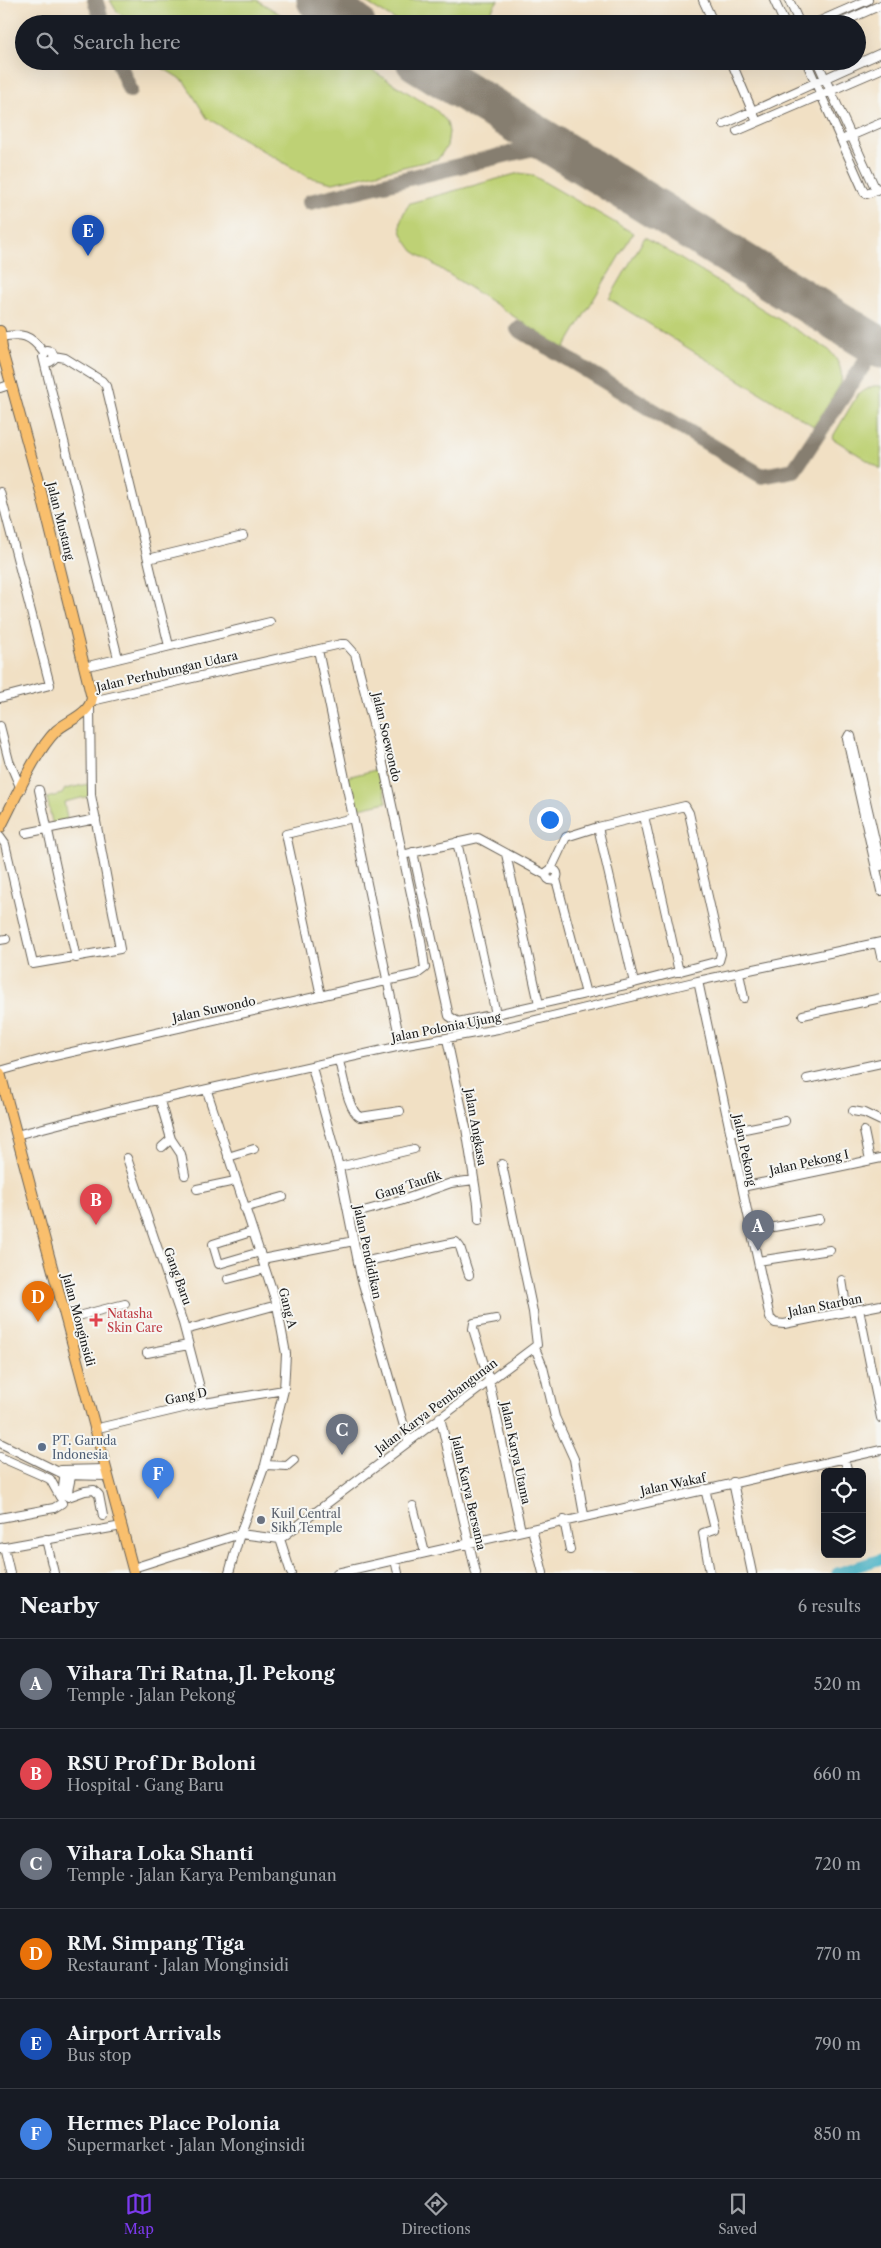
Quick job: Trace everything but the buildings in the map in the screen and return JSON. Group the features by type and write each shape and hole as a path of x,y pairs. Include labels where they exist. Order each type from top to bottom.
{"main road":[{"name":"Jalan Mustang","path":"1,339 92,694 91,704"},
{"name":"Jalan Perhubungan Udara","path":"0,828 40,752 57,730 91,704"},
{"name":"Jalan Monginsidi","path":"0,1072 133,1570"}],"street":[{"path":"703,0 710,15"},
{"path":"774,0 781,15"},
{"path":"779,0 786,15"},
{"path":"789,0 796,15"},
{"path":"834,15 868,0"},
{"path":"858,15 881,5"},
{"path":"866,60 881,53"},
{"path":"737,131 881,69"},
{"path":"735,70 757,122"},
{"path":"806,70 821,95 864,192 867,194 879,189 851,136 821,70"},
{"path":"809,70 814,84"},
{"path":"724,124 844,70"},
{"path":"841,140 881,123"},
{"path":"1,339 20,334 28,337 44,352 49,351 54,356 65,358 106,386 169,646"},
{"path":"44,352 43,357 48,380 118,658"},
{"path":"45,362 50,362 54,356"},
{"path":"0,388 12,384"},
{"path":"0,492 50,686 0,698"},
{"path":"148,558 243,536"},
{"path":"84,667 270,622"},
{"name":"Jalan Perhubungan Udara","path":"91,704 346,644"},
{"name":"Jalan Soewondo","path":"346,644 356,656 382,759 425,961"},
{"path":"318,650 399,1036"},
{"path":"0,837 5,844 32,962 35,964 117,951 120,947 92,795 91,704"},
{"path":"0,726 9,761 21,789"},
{"path":"859,783 852,736 848,736 846,739 875,850 881,891"},
{"path":"39,790 76,958"},
{"path":"413,852 449,1016 458,1022 496,1014 539,1004 586,994 634,983 717,962 721,956 690,813 683,806 566,837 549,872 548,879 556,879 586,994"},
{"path":"644,816 679,972"},
{"path":"321,996 286,834 353,818"},
{"path":"26,833 96,819"},
{"path":"598,827 634,983"},
{"path":"402,856 481,838 506,854 549,872"},
{"path":"457,842 496,1014"},
{"path":"875,850 881,866"},
{"path":"506,854 539,1004"},
{"path":"879,942 881,956"},
{"name":"Jalan Polonia Ujung","path":"16,1135 113,1110 447,1038 498,1029 698,981 879,942"},
{"name":"Jalan Suwondo","path":"0,1072 50,1057 420,972 424,968 425,961"},
{"path":"739,973 744,998"},
{"name":"Jalan Pekong","path":"698,981 768,1312 773,1322"},
{"path":"803,1015 881,998"},
{"name":"Jalan Angkasa","path":"447,1038 466,1128 478,1220"},
{"path":"339,1061 350,1105 356,1115 367,1117 400,1111"},
{"path":"807,1079 881,1063"},
{"name":"Jalan Pendidikan","path":"312,1067 339,1167 358,1263 408,1440"},
{"name":"Gang A","path":"207,1091 277,1305 285,1348 284,1390 265,1465 240,1534 229,1573"},
{"path":"160,1101 171,1139 179,1151 185,1175"},
{"path":"853,1111 864,1113 881,1121"},
{"path":"730,1132 785,1121"},
{"path":"864,1132 870,1160"},
{"path":"162,1147 171,1139"},
{"path":"228,1157 254,1149"},
{"path":"339,1167 414,1149"},
{"name":"Gang Baru","path":"127,1158 185,1330 204,1403"},
{"name":"Jalan Pekong I","path":"742,1188 881,1158"},
{"path":"502,1164 538,1339 535,1348 543,1367 554,1417 574,1459 584,1516"},
{"name":"Gang Taufik","path":"349,1215 400,1201 451,1183 474,1180"},
{"path":"197,1190 235,1181"},
{"path":"244,1208 283,1197"},
{"path":"752,1231 819,1219"},
{"path":"252,1232 213,1244 219,1264 223,1265 261,1256 354,1241"},
{"path":"358,1263 456,1242 460,1245 469,1275"},
{"path":"758,1261 830,1250"},
{"path":"228,1279 266,1269"},
{"path":"842,1280 847,1311"},
{"path":"66,1319 126,1304"},
{"path":"185,1330 277,1305"},
{"name":"Jalan Starban","path":"773,1322 784,1324 881,1305"},
{"path":"859,1309 881,1418"},
{"path":"489,1380 475,1339 473,1324 496,1318"},
{"path":"147,1353 188,1345"},
{"name":"Jalan Karya Pembangunan","path":"280,1539 408,1440 535,1348"},
{"name":"Jalan Karya Utama","path":"489,1380 521,1531"},
{"name":"Gang D","path":"94,1429 204,1403 284,1390"},
{"name":"Jalan Karya Bersama","path":"440,1417 476,1573"},
{"path":"0,1443 57,1470 69,1473 106,1473"},
{"name":"Jalan Wakaf","path":"342,1572 564,1520 881,1450"},
{"path":"0,1457 50,1479 64,1498"},
{"path":"844,1458 847,1468"},
{"path":"265,1465 287,1466 294,1460"},
{"path":"64,1498 69,1473"},
{"path":"733,1482 752,1573"},
{"path":"705,1489 715,1529 703,1533 710,1573"},
{"path":"0,1518 54,1508 64,1498 94,1490 100,1498 103,1516"},
{"path":"413,1506 425,1553"},
{"path":"564,1520 570,1550"},
{"path":"10,1573 2,1547 122,1526"},
{"path":"532,1529 543,1573"},
{"path":"133,1570 240,1534 280,1539 291,1573"},
{"path":"46,1540 54,1573"},
{"path":"395,1560 398,1573"}],"green space":[{"path":"110,0 257,0 281,15 122,15 117,12"},
{"path":"362,0 498,0 489,15 387,15"},
{"path":"166,70 372,70 436,110 447,122 449,132 447,146 438,159 333,183 308,177 207,118 184,81"},
{"path":"519,173 532,175 633,233 564,349 413,251 402,233 402,217 410,203"},
{"path":"645,237 829,350 839,365 841,383 815,427 609,299"},
{"path":"873,386 881,386 881,469 832,438 858,394"},
{"path":"379,769 387,802 355,809 347,777"},
{"path":"88,784 90,796 64,802 68,824 53,827 47,798 62,794 65,789"}],"waterway":[{"path":"837,1573 881,1559"}],"taxiway":[{"path":"95,0 100,15"},
{"path":"122,70 130,90"},
{"path":"310,202 550,144"},
{"path":"518,329 762,476 794,470 866,361"}],"runway":[{"path":"317,0 341,15"},
{"path":"431,70 881,348"}],"place":[{"name":"Airport Arrivals","path":"88,256"},
{"name":"RSU Prof Dr Boloni","path":"96,1225"},
{"name":"Vihara Tri Ratna, Jl. Pekong","path":"758,1251"},
{"name":"Natasha Skin Care","path":"96,1320"},
{"name":"RM. Simpang Tiga","path":"38,1322"},
{"name":"PT. Garuda Indonesia","path":"42,1447"},
{"name":"Vihara Loka Shanti","path":"342,1455"},
{"name":"Hermes Place Polonia","path":"158,1499"},
{"name":"Kuil Central Sikh Temple","path":"261,1520"}]}
